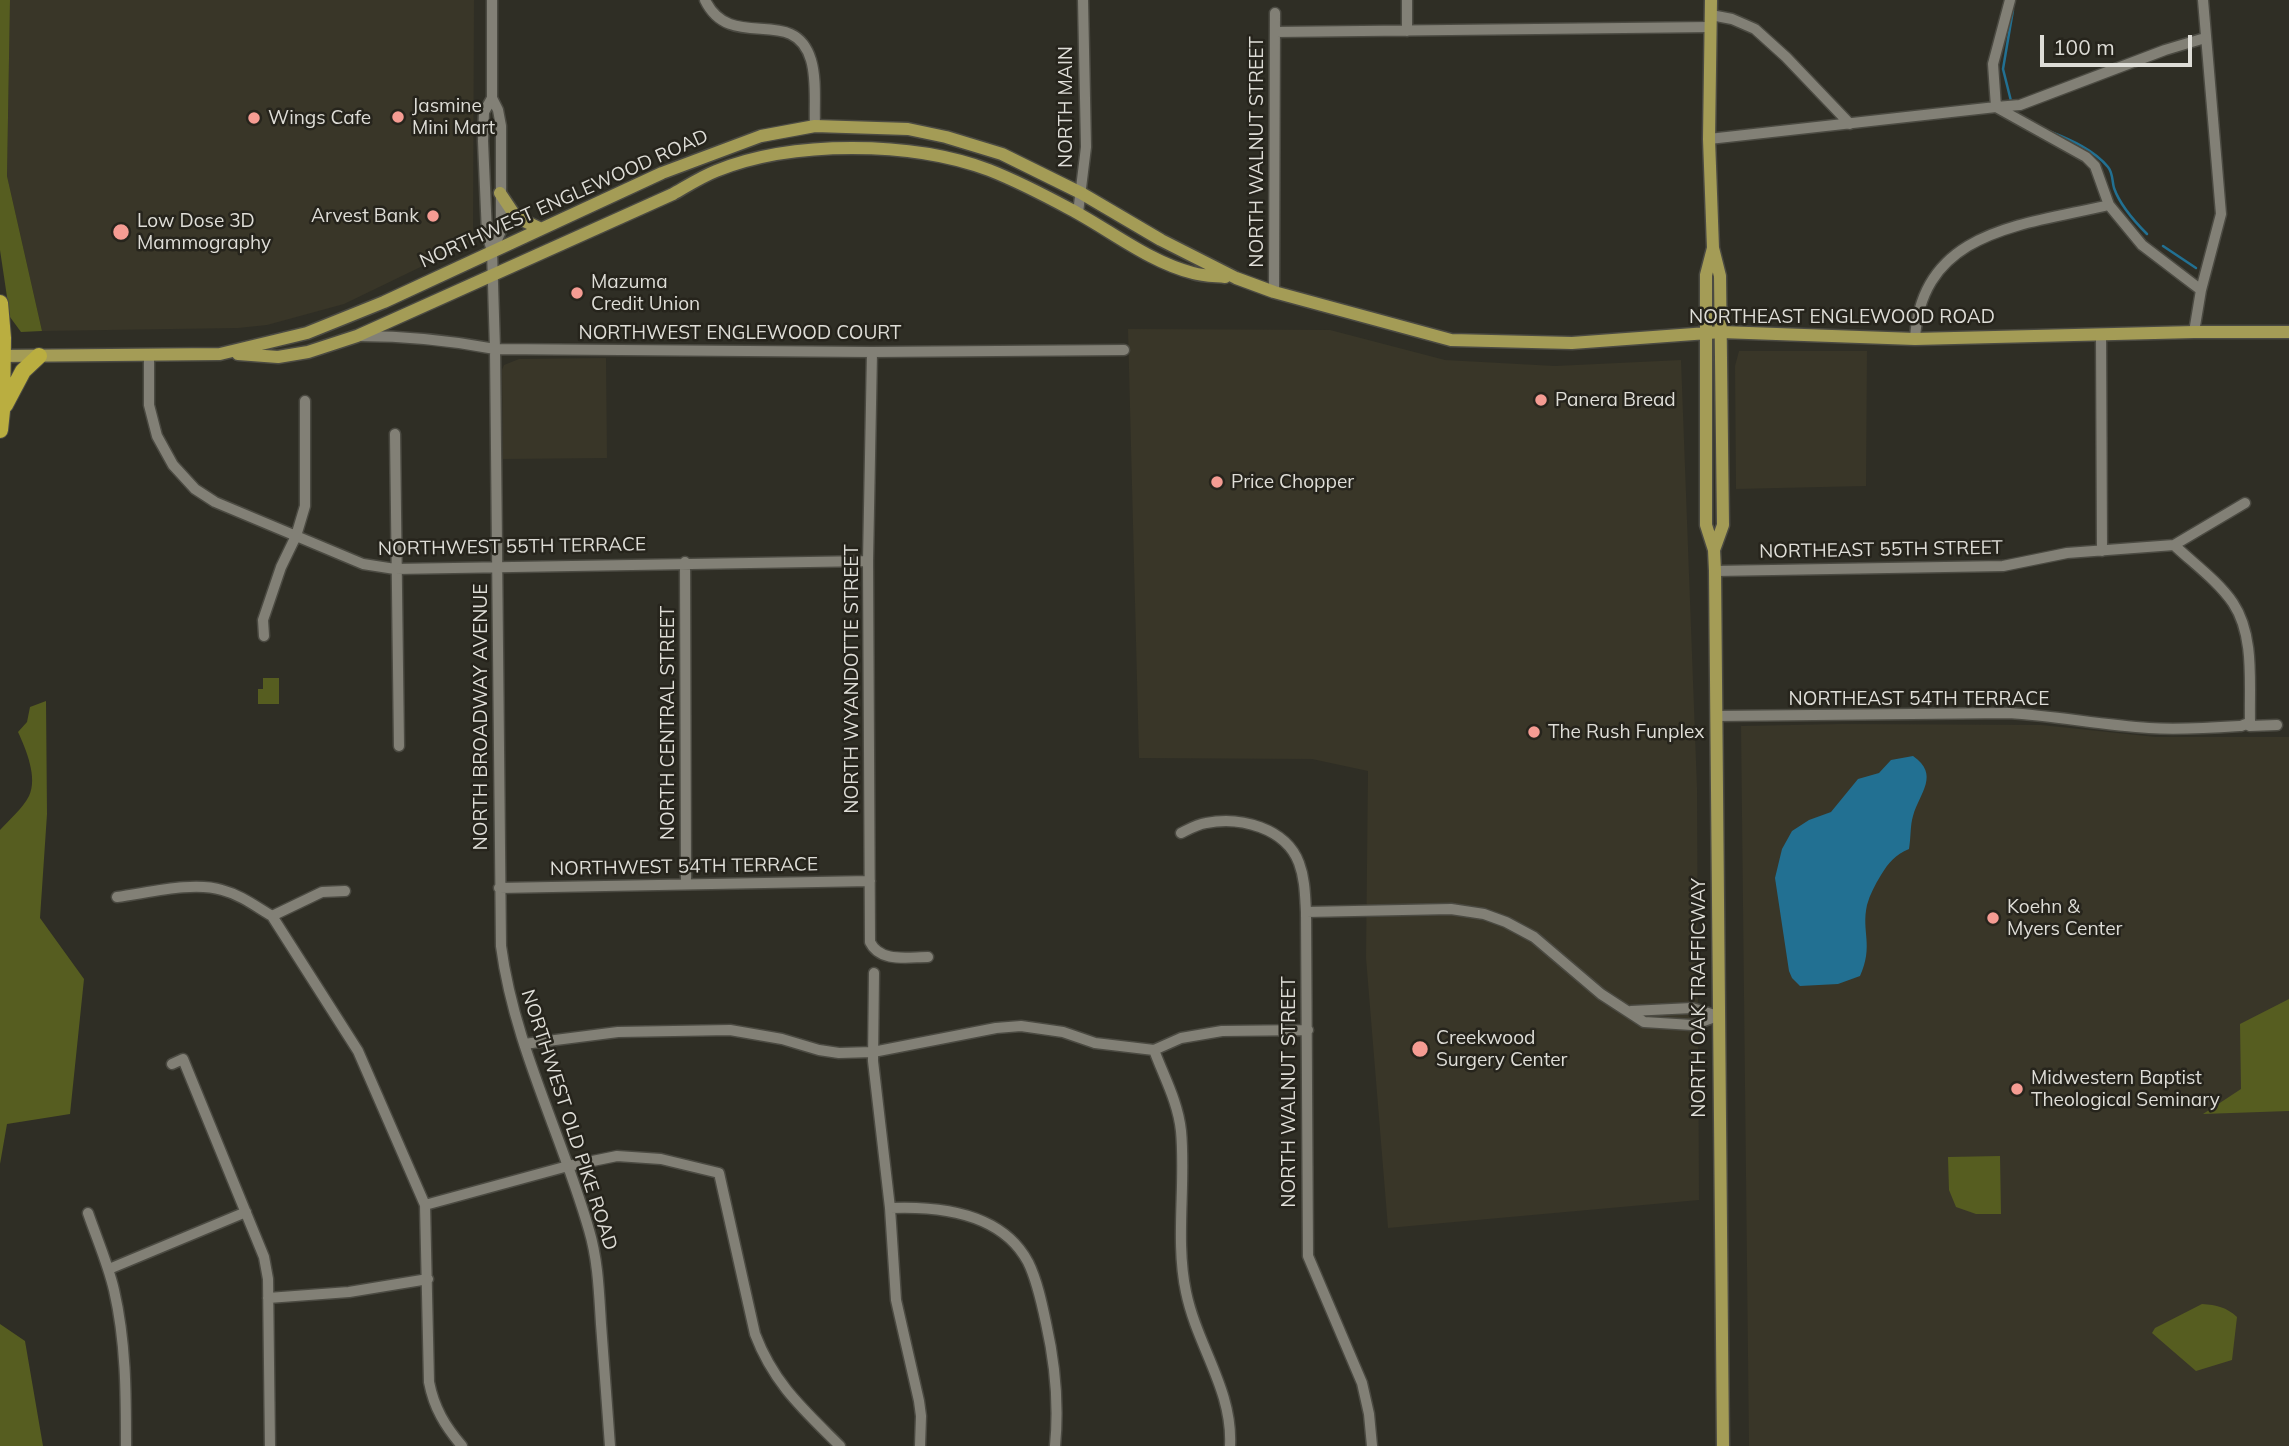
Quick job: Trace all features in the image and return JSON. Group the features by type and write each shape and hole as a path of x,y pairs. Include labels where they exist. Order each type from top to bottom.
{"highway":[{"path":"0,303 3,338 0,430"},
{"path":"2,411 23,372 39,356"}],"main road":[{"name":"NORTH OAK TRAFFICWAY","path":"1711,0 1709,139 1713,248 1720,275 1723,525 1714,550"},
{"name":"NORTHWEST ENGLEWOOD ROAD","path":"227,353 320,329 662,173 761,136 815,126 908,129 1002,154 1081,193"},
{"name":"NORTHWEST ENGLEWOOD ROAD","path":"1,356 227,353 278,357 308,352 357,337 673,194 716,171 775,155 834,149 896,150 929,155 986,169 1078,213"},
{"path":"500,193 516,217 541,229"},
{"name":"NORTHEAST ENGLEWOOD ROAD","path":"1081,193 1161,240 1236,278 1274,292 1451,340 1572,343 1721,332 1915,339 2289,332"},
{"name":"NORTHEAST ENGLEWOOD ROAD","path":"1078,213 1153,257 1193,273 1236,278"},
{"name":"NORTH OAK TRAFFICWAY","path":"1713,248 1706,275 1706,526 1714,550 1715,571 1723,1446"}],"street":[{"name":"NORTH BROADWAY AVENUE","path":"492,0 492,98 498,110 500,127 501,231 492,251"},
{"path":"705,0 711,11 728,25 737,28 781,30 792,34 805,48 812,66 815,126"},
{"name":"NORTH MAIN","path":"1078,213 1086,147 1083,0"},
{"path":"1407,0 1407,31"},
{"path":"1996,107 1993,64 2010,0"},
{"path":"2194,332 2201,290 2221,214 2203,0"},
{"name":"NORTH WALNUT STREET","path":"1274,292 1275,13"},
{"path":"1275,32 1407,31 1732,19 1755,29 1805,76 1850,124"},
{"path":"1709,139 2020,104 2165,50 2205,38"},
{"name":"NORTH BROADWAY AVENUE","path":"492,98 484,112 483,141 488,234 492,251 495,349 499,888"},
{"path":"1996,107 2086,158 2095,166 2109,205 2143,245 2201,290"},
{"path":"1915,339 1920,305 1929,282 1971,243 2002,230 2109,205"},
{"name":"NORTHWEST ENGLEWOOD COURT","path":"357,337 397,336 495,349 872,352 1124,350"},
{"path":"2101,336 2102,551"},
{"name":"NORTH WYANDOTTE STREET","path":"872,352 868,561 870,942 888,957 928,957"},
{"name":"NORTHWEST 55TH TERRACE","path":"149,356 152,421 164,451 183,478 215,502 363,564 395,569 868,561"},
{"path":"264,636 264,620 305,506 305,401"},
{"path":"395,434 399,746"},
{"name":"NORTHEAST 55TH STREET","path":"1715,571 2003,566 2059,554 2174,545 2245,503"},
{"path":"2174,545 2227,596 2242,623 2247,649 2250,722 2246,723"},
{"name":"NORTH CENTRAL STREET","path":"685,562 686,884"},
{"name":"NORTHEAST 54TH TERRACE","path":"1716,716 2009,713 2150,728 2189,729 2241,726 2246,723 2250,726 2277,725"},
{"name":"NORTH WALNUT STREET","path":"1181,833 1204,823 1248,823 1272,833 1291,850 1298,861 1305,886 1306,912 1308,1256 1362,1383 1372,1446"},
{"name":"NORTHWEST 54TH TERRACE","path":"499,888 870,881"},
{"path":"117,897 205,886 236,895 272,916 358,1051 425,1205 428,1375 431,1395 441,1419 462,1446"},
{"name":"NORTHWEST OLD PIKE ROAD","path":"499,888 505,976 524,1044 590,1231 597,1262 610,1446"},
{"path":"272,916 321,892 345,891"},
{"path":"1306,912 1451,909 1484,914 1534,937 1601,994 1644,1022 1692,1025 1718,1016"},
{"path":"874,973 873,1052 890,1208 896,1300 919,1401 922,1432 920,1446"},
{"path":"1631,1012 1692,1008 1718,1016"},
{"path":"524,1044 618,1031 730,1030 782,1039 819,1050 839,1053 873,1052 996,1028 1021,1026 1063,1032 1095,1043 1154,1050 1181,1038 1222,1031 1308,1030"},
{"path":"1154,1050 1175,1101 1181,1133 1182,1257 1185,1290 1192,1315 1227,1403 1230,1446"},
{"path":"173,1063 183,1059 264,1257 268,1279 270,1446"},
{"path":"425,1205 568,1166 617,1156 639,1156 719,1173 755,1334 762,1352 776,1379 840,1446"},
{"path":"890,1208 930,1207 971,1217 1005,1237 1027,1261 1050,1339 1056,1404 1055,1446"},
{"path":"108,1269 246,1212"},
{"path":"88,1213 108,1269 120,1318 124,1346 126,1446"},
{"path":"268,1298 349,1292 428,1279"}],"shaded area":[{"path":"10,0 474,0 473,235 468,244 344,304 267,325 238,328 42,331 7,176"},
{"path":"1128,329 1330,330 1445,360 1555,366 1681,360 1697,788 1699,1200 1388,1228 1366,958 1368,771 1312,759 1139,758"},
{"path":"1739,351 1867,351 1866,486 1736,489 1735,366"},
{"path":"606,358 607,458 503,459 504,365 519,359"},
{"name":"Midwestern Baptist Theological Seminary","path":"2041,725 2156,737 2289,737 2289,1446 1749,1446 1741,726"}],"green space":[{"path":"0,0 10,0 7,176 42,331 21,332 10,317 0,250"},
{"path":"263,678 279,678 279,704 258,704 258,689 263,689"},
{"path":"46,701 47,814 40,918 84,979 70,1114 7,1124 0,1164 0,830 23,805 31,789 32,772 18,732 27,722 30,707"},
{"path":"2289,999 2289,1111 2203,1114 2241,1089 2240,1024"},
{"path":"2000,1156 2001,1214 1976,1214 1956,1207 1949,1190 1948,1157"},
{"path":"2202,1304 2221,1307 2237,1317 2232,1360 2196,1371 2152,1333 2155,1328"},
{"path":"0,1324 25,1341 43,1446 0,1446"}],"water":[{"path":"1913,756 1925,770 1926,784 1913,816 1909,849 1896,856 1887,866 1868,901 1865,923 1867,947 1860,976 1838,984 1800,986 1789,971 1775,878 1782,849 1792,831 1809,820 1831,812 1858,779 1879,773 1891,760"}],"waterway":[{"path":"2011,101 2003,69 2013,10"},
{"path":"2051,132 2082,146 2108,167 2120,201 2147,234"},
{"path":"2163,246 2196,268"}],"place":[{"name":"Jasmine Mini Mart","path":"398,117"},
{"name":"Wings Cafe","path":"254,118"},
{"name":"Arvest Bank","path":"433,216"},
{"name":"Low Dose 3D Mammography","path":"121,232"},
{"name":"Mazuma Credit Union","path":"577,293"},
{"name":"Panera Bread","path":"1541,400"},
{"name":"Price Chopper","path":"1217,482"},
{"name":"The Rush Funplex","path":"1534,732"},
{"name":"Koehn & Myers Center","path":"1993,918"},
{"name":"Creekwood Surgery Center","path":"1420,1049"},
{"name":"Midwestern Baptist Theological Seminary","path":"2017,1089"}]}
